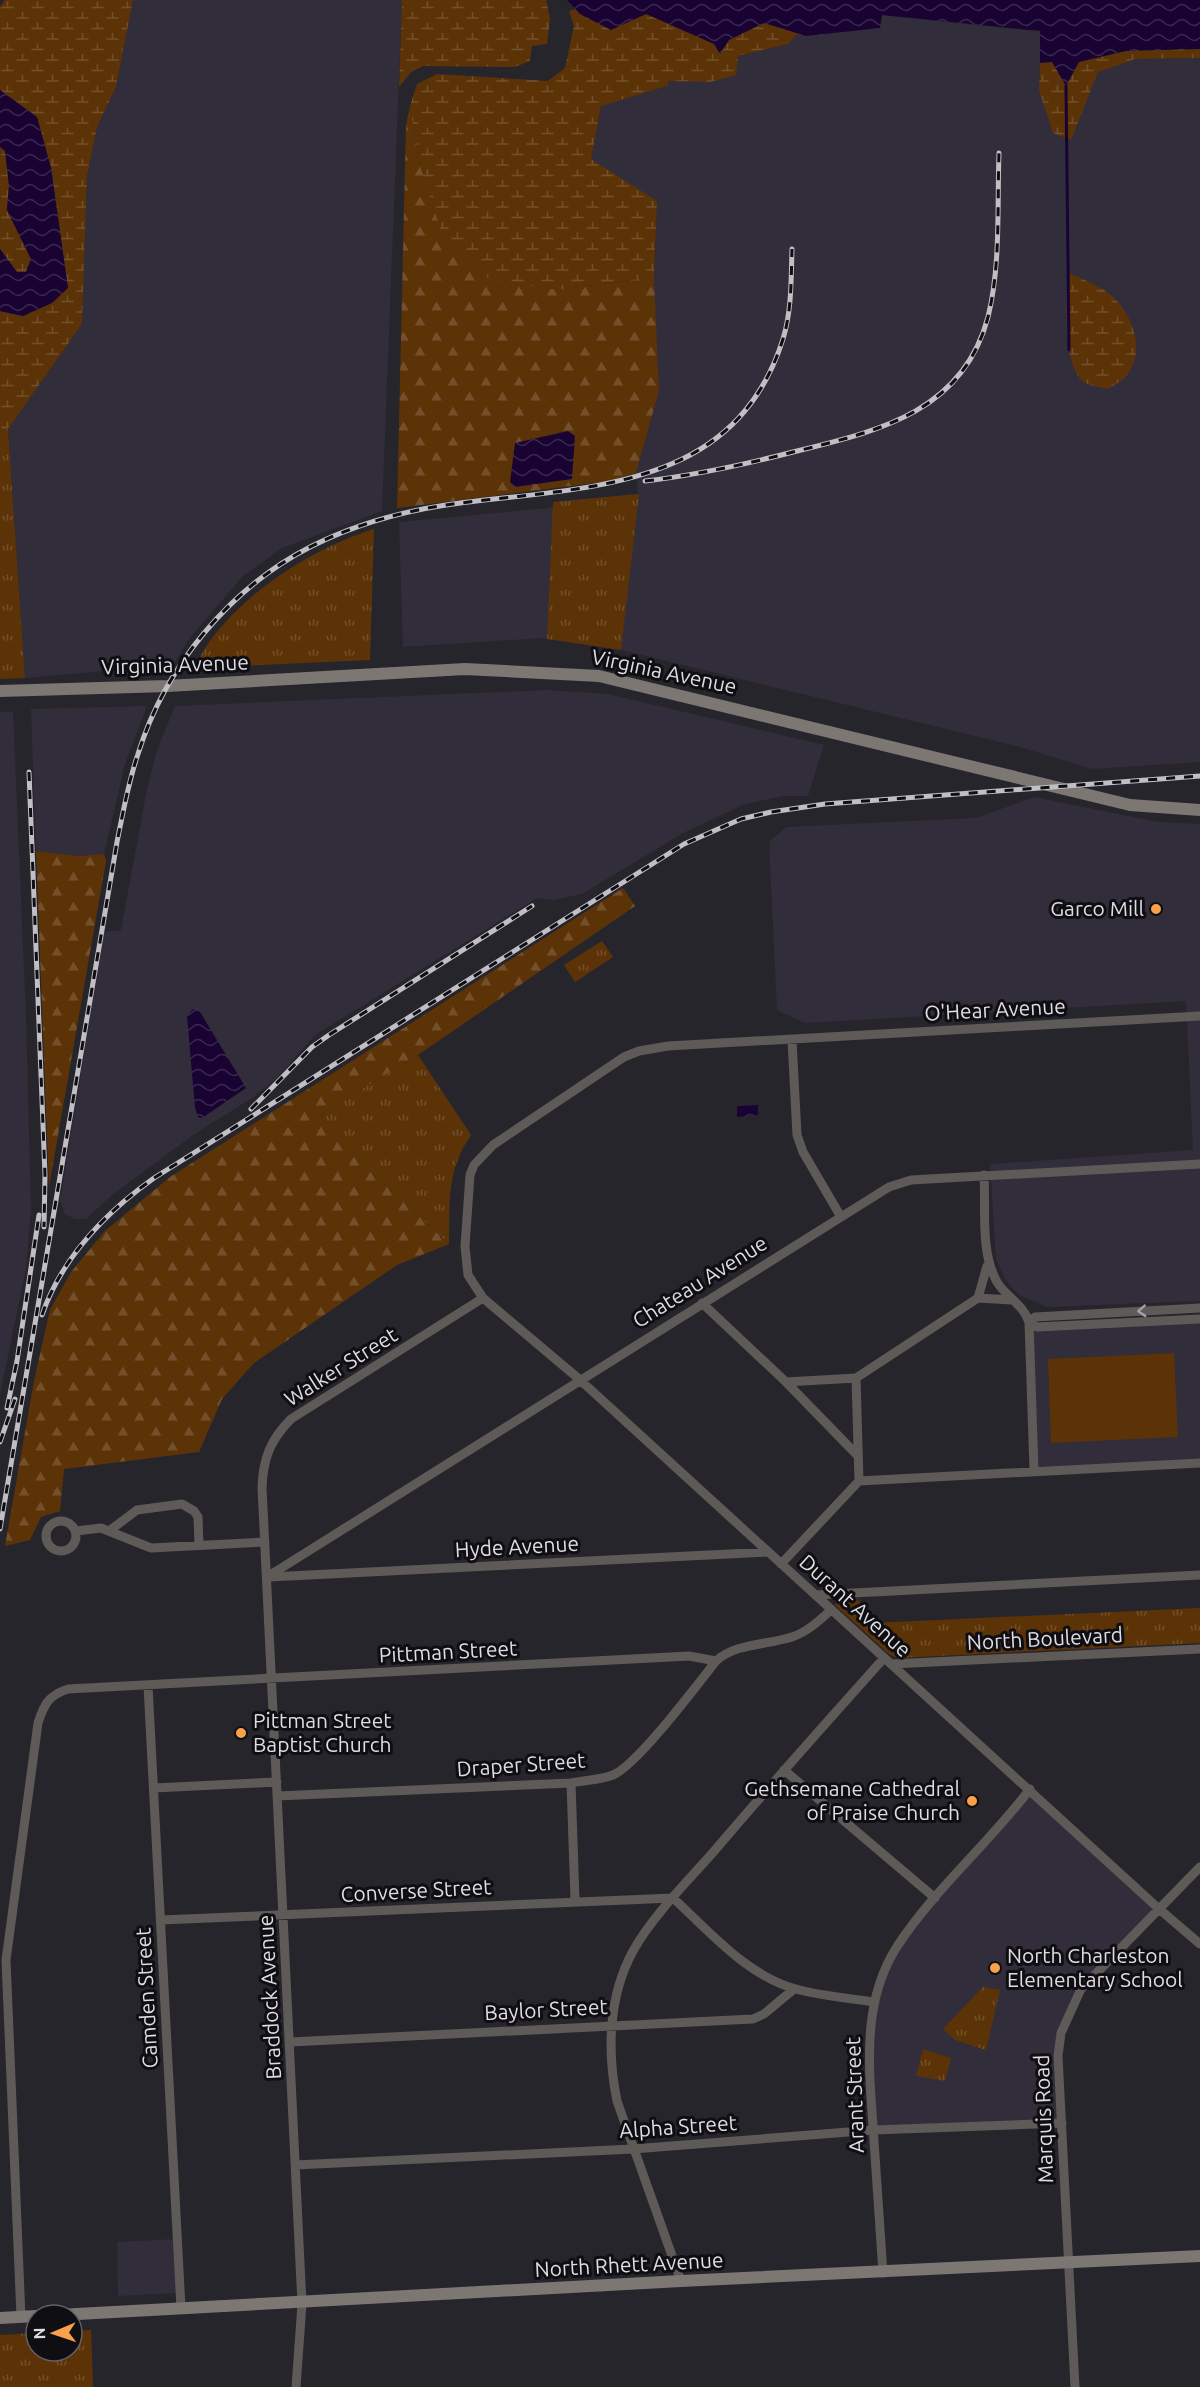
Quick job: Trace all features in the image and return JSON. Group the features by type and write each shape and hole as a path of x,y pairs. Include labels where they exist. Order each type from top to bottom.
{"main road":[{"name":"Virginia Avenue","path":"0,691 167,686 465,669 599,676 1130,805 1200,810"},
{"name":"North Rhett Avenue","path":"84,2314 1200,2256"},
{"path":"0,2318 24,2317"}],"street":[{"name":"O'Hear Avenue","path":"483,1298 468,1275 464,1261 466,1212 474,1166 493,1145 624,1057 639,1050 668,1046 1200,1016"},
{"path":"792,1040 797,1135 803,1152 842,1217"},
{"name":"Chateau Avenue","path":"267,1577 579,1379 889,1187 911,1180 1200,1164"},
{"path":"978,1298 987,1264 984,1175"},
{"path":"987,1264 999,1286 1026,1312 1029,1322 1034,1470"},
{"name":"Durant Avenue","path":"483,1298 579,1379 1200,1944"},
{"name":"Walker Street","path":"268,1605 262,1488 264,1462 277,1433 291,1419 483,1298"},
{"path":"786,1382 856,1378 978,1298 1012,1300"},
{"path":"702,1303 786,1382 858,1456"},
{"path":"1029,1322 1035,1317 1200,1308"},
{"path":"1029,1322 1037,1327 1200,1318"},
{"path":"856,1378 859,1481"},
{"path":"781,1564 859,1481 1200,1463"},
{"path":"109,1531 137,1510 182,1504 194,1511 198,1518 199,1545"},
{"path":"76,1532 93,1528 109,1531 145,1547 265,1542"},
{"name":"Hyde Avenue","path":"267,1577 768,1552"},
{"path":"815,1595 1200,1575"},
{"name":"Braddock Avenue","path":"268,1605 302,2304 296,2387"},
{"path":"716,1661 730,1651 794,1637 808,1630 831,1610"},
{"name":"North Boulevard","path":"888,1661 1200,1649"},
{"name":"Pittman Street","path":"21,2317 7,1941 38,1723 44,1705 53,1694 68,1689 690,1656 716,1661"},
{"name":"Draper Street","path":"277,1796 572,1783 613,1775 625,1766 673,1715 716,1661"},
{"path":"681,2281 616,2101 611,2072 611,2024 620,1984 633,1951 673,1898 784,1770 888,1661"},
{"name":"Camden Street","path":"148,1686 181,2308"},
{"path":"784,1770 935,1899"},
{"path":"154,1788 277,1782"},
{"path":"572,1783 575,1900"},
{"name":"Arant Street","path":"883,2272 869,2062 874,2002 897,1946 1030,1789"},
{"name":"Marquis Road","path":"1074,2387 1066,2264 1058,2056 1061,2033 1071,2006 1081,1989 1200,1867"},
{"path":"673,1898 735,1955 767,1976 795,1989 874,2002"},
{"name":"Converse Street","path":"161,1920 284,1916 575,1900 673,1898"},
{"name":"Baylor Street","path":"290,2042 611,2024 753,2019 764,2014 795,1989"},
{"name":"Alpha Street","path":"296,2164 633,2149 873,2130 1062,2123"}],"shaded area":[{"path":"133,0 402,0 382,511 282,548 243,576 189,639 171,669 127,669 25,678 8,429 82,324 87,176 97,127 116,87"},
{"path":"881,15 1041,32 1039,90 1135,59 1200,58 1200,762 1092,769 1020,747 621,650 542,638 403,647 399,522 549,508 554,506 553,502 638,494 636,473 659,391 654,289 657,202 591,159 601,106 667,86 669,81 710,82 738,56 788,44 796,35 880,28"},
{"path":"546,690 608,694 824,745 808,796 784,796 745,804 683,833 582,894 553,900 537,898 315,1035 277,1078 252,1098 193,1135 111,1196 86,1219 75,1219 65,1214 60,1201 104,932 121,930 146,794 156,753 175,706"},
{"path":"147,706 125,764 104,854 78,856 36,851 31,709"},
{"path":"0,712 13,712 26,1016 31,1210 26,1268 0,1395"},
{"path":"1034,797 1158,822 1200,824 1200,1301 1047,1307 1019,1295 1007,1282 996,1259 990,1164 1193,1150 1186,1001 805,1023 777,1010 769,842 786,827 976,818"},
{"path":"1200,1319 1200,1463 1034,1470 1029,1322 1037,1327"},
{"name":"North Charleston Elementary School","path":"1030,1789 1158,1908 1081,1989 1061,2033 1062,2123 874,2130 874,2002 897,1946"},
{"path":"177,2239 180,2293 118,2296 117,2242"}],"green space":[{"path":"5,0 133,0 116,87 97,127 87,176 82,324 8,429 0,432 0,311 24,316 68,288 51,168 37,118 0,90 0,7"},
{"path":"402,0 546,0 550,19 547,44 532,46 530,61 515,67 423,66 411,72 399,87"},
{"path":"1035,6 1200,39 1200,58 1135,59 1098,72 1071,140 1053,133 1039,90 1041,32 1031,30"},
{"path":"575,9 605,18 628,11 880,28 796,35 788,44 738,56 736,75 710,82 669,81 667,86 601,106 591,159 657,201 654,277 558,290 489,279 443,237 420,166 410,106 417,84 437,74 548,81 565,68 574,26 569,11"},
{"path":"410,106 420,166 558,290 654,277 659,391 636,473 610,481 397,508 406,125"},
{"path":"0,147 5,150 9,186 7,210 31,259 26,272 16,272 0,249"},
{"path":"1067,272 1095,285 1114,298 1125,311 1133,329 1136,348 1132,366 1123,379 1108,389 1085,383 1077,375 1072,363 1067,332"},
{"path":"8,429 25,678 0,679 0,432"},
{"path":"639,494 621,650 547,639 553,502"},
{"path":"374,529 370,660 194,668 207,645 225,623 270,582 322,550"},
{"path":"36,851 78,856 104,854 106,861 49,1187"},
{"path":"623,888 635,906 418,1055 325,1111 322,1115 326,1131 449,1244 397,1265 254,1363 222,1399 199,1452 64,1469 60,1511 41,1517 30,1540 5,1546 34,1381 50,1310 71,1272 105,1231 170,1177"},
{"path":"602,941 613,957 575,982 564,965"},
{"path":"418,1055 471,1135 453,1174 449,1244 326,1131 322,1121 325,1111"},
{"path":"1174,1353 1178,1437 1051,1443 1048,1359"},
{"path":"857,1598 873,1623 1200,1608 1200,1643 897,1658 889,1654 835,1605 837,1599"},
{"path":"983,1987 1000,1990 986,2050 955,2040 943,2029"},
{"path":"923,2049 951,2058 945,2081 916,2076"},
{"path":"84,2330 91,2330 93,2387 0,2387 0,2335 24,2334 24,2363 84,2363"}],"water":[{"path":"567,0 1200,0 1200,49 1126,51 1079,62 1066,86 1052,62 1040,63 1040,31 882,15 880,28 806,36 764,23 729,40 720,54 714,44 646,14 611,30 580,14"},
{"path":"0,90 37,117 51,168 68,288 52,303 23,316 0,311 0,249 17,272 26,272 31,259 7,210 9,186 5,151 0,147"},
{"path":"568,431 575,436 572,479 515,487 510,482 515,443"},
{"path":"193,1009 200,1012 246,1088 202,1118 198,1117 195,1108 187,1016"},
{"path":"758,1105 758,1115 737,1117 737,1106"}],"waterway":[{"path":"1066,86 1069,350"}],"railway":[{"path":"645,481 741,465 858,435 914,412 938,396 959,375 976,349 988,317 997,256 999,153"},
{"path":"0,1529 117,842 134,765 150,722 183,661 204,633 254,584 282,563 344,532 378,520 429,508 598,485 646,473 690,455 728,428 760,390 786,328 792,249"},
{"path":"29,772 45,1175 44,1227"},
{"path":"42,1315 61,1274 73,1255 102,1221 154,1178 684,844 741,819 825,804 1200,776"},
{"path":"251,1109 312,1047 532,906"},
{"path":"7,1408 17,1361 39,1215"},
{"path":"0,1442 15,1399"}],"place":[{"name":"Garco Mill","path":"1156,909"},
{"name":"Pittman Street Baptist Church","path":"241,1733"},
{"name":"Gethsemane Cathedral of Praise Church","path":"972,1801"},
{"name":"North Charleston Elementary School","path":"995,1968"}]}
